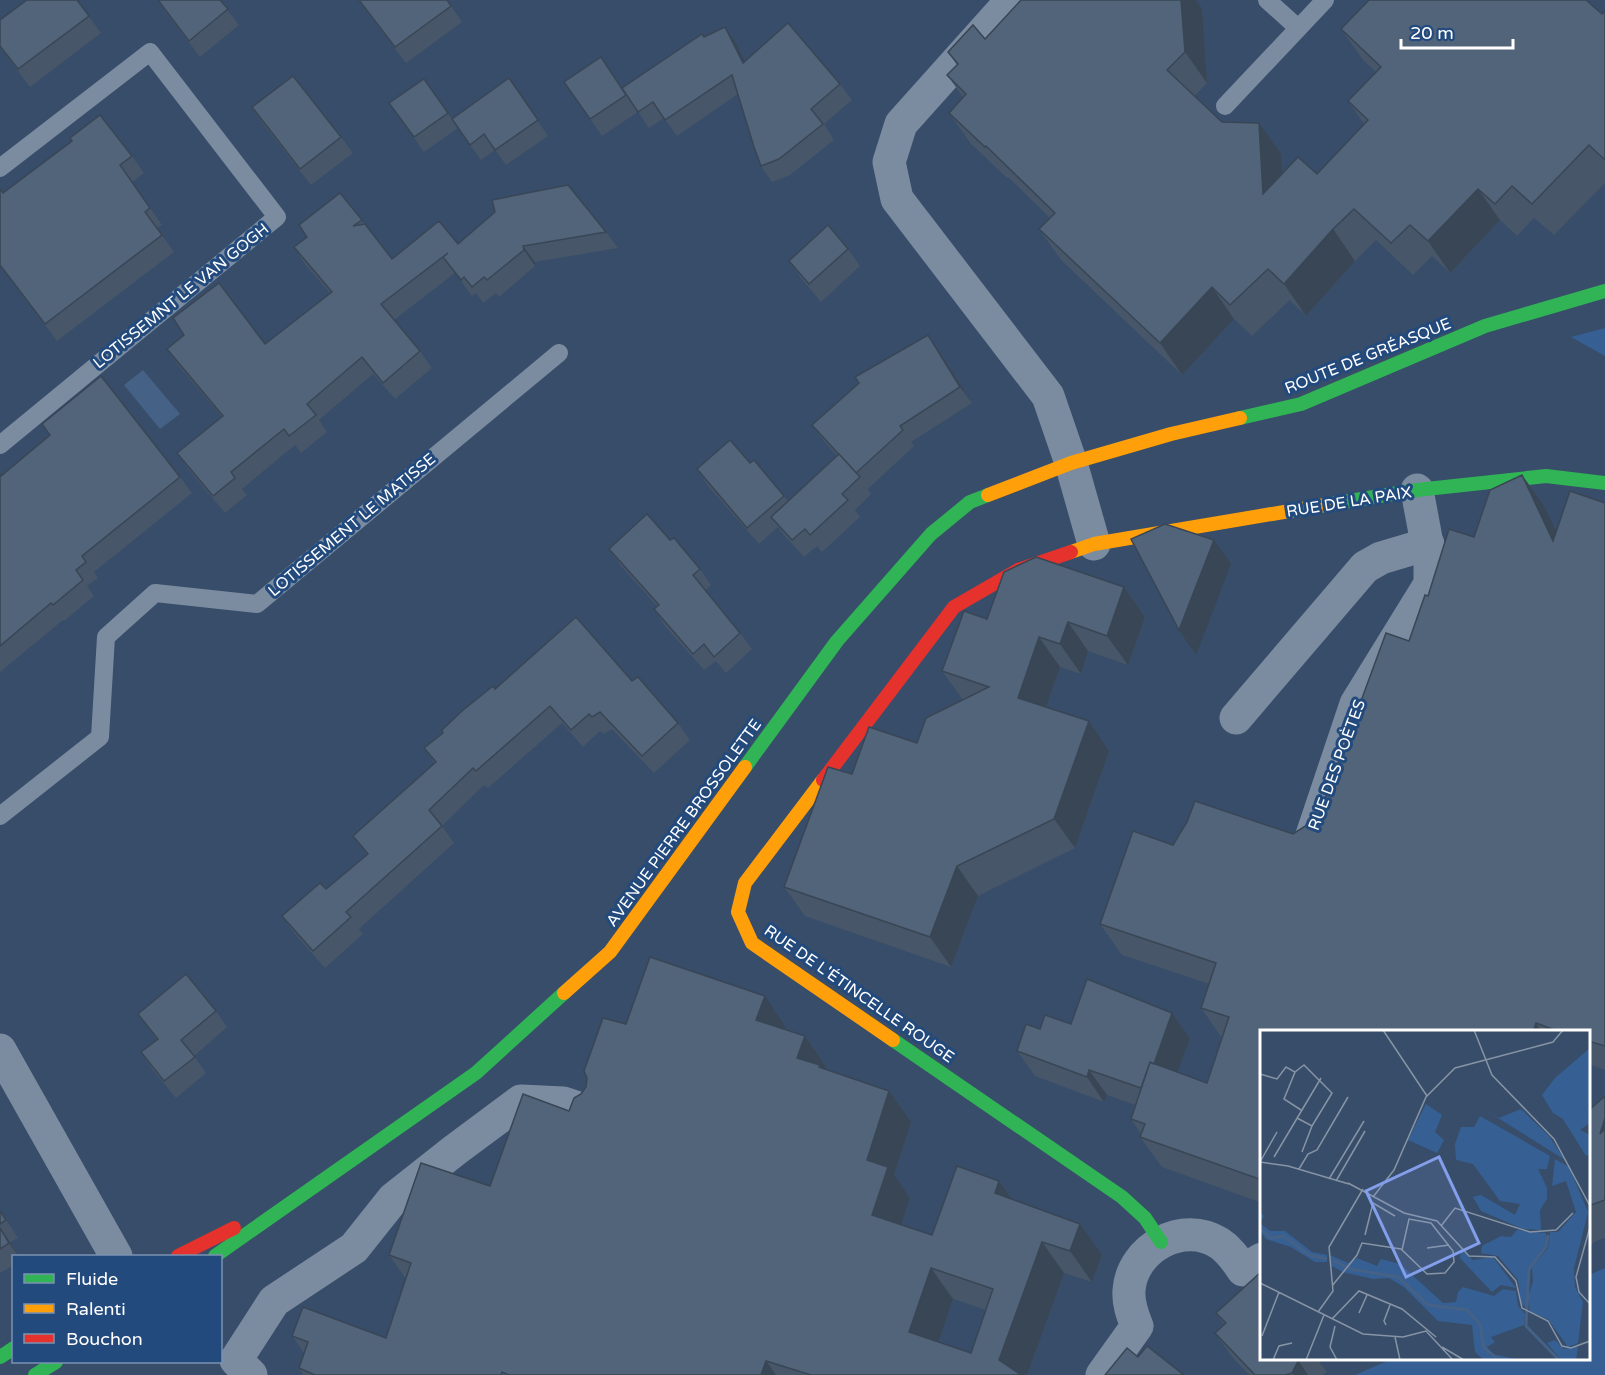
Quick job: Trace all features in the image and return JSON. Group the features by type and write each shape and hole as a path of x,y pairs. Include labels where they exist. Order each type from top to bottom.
{"street":[{"path":"1012,0 901,124 889,162 897,199 1048,396 1071,463 1094,544"},
{"name":"ROUTE DE GRÉASQUE","path":"1071,463 1171,434 1301,404 1485,326 1605,291"},
{"name":"AVENUE PIERRE BROSSOLETTE","path":"218,1255 302,1193 476,1072 610,952 837,641 931,534 970,502 1071,463"},
{"name":"RUE DE LA PAIX","path":"1094,544 1417,490 1546,476 1605,483"},
{"name":"RUE DES POÈTES","path":"1309,844 1356,704 1430,584 1428,544 1417,490"},
{"name":"RUE DE L'ÉTINCELLE ROUGE","path":"1094,544 1018,570 954,607 745,883 738,912 752,943 1122,1197 1145,1218 1161,1242"},
{"path":"1236,718 1365,567 1381,558 1428,544"},
{"path":"0,1050 115,1255"},
{"path":"244,1368 274,1301 354,1248 393,1199 520,1101 563,1103 590,1112"},
{"name":"AVENUE PIERRE BROSSOLETTE","path":"182,1255 302,1193"},
{"path":"1102,1375 1137,1326 1130,1308 1129,1288 1135,1270 1145,1254 1161,1242 1179,1236 1199,1236 1217,1242 1252,1265"},
{"path":"34,1375 54,1363"},
{"path":"44,1375 55,1363"}],"lane":[{"path":"1268,0 1298,28"},
{"path":"1225,106 1325,0"},
{"name":"LOTISSEMNT LE VAN GOGH","path":"0,168 150,52 277,217 0,445"},
{"name":"LOTISSEMENT LE MATISSE","path":"0,816 100,737 106,637 155,593 257,604 559,352"}],"shaded area":[{"path":"1605,328 1605,356 1571,337"},
{"path":"143,370 180,414 160,429 124,385"},
{"path":"1605,1268 1605,1375 1355,1375 1390,1360 1590,1360 1590,1275"}],"building":[{"path":"27,0 77,0 89,16 18,69 0,46 0,20"},
{"path":"158,0 220,0 228,9 189,41"},
{"path":"359,0 447,0 451,6 395,47"},
{"path":"1021,0 1181,0 1185,52 1167,70 1222,122 1259,123 1263,194 1298,157 1317,174 1368,120 1348,101 1381,67 1341,29 1369,0 1586,0 1602,14 1605,11 1605,160 1589,145 1532,204 1512,186 1495,204 1478,189 1428,241 1410,225 1391,243 1354,209 1284,284 1268,269 1230,305 1212,287 1160,343 1039,229 1055,213 949,113 966,94 947,75 958,64 948,52 973,25 985,39"},
{"path":"788,23 840,84 811,109 823,124 779,159 761,166 732,75 665,120 653,102 638,112 622,88 702,34 704,37 725,27 743,63"},
{"path":"601,57 626,95 590,119 564,82"},
{"path":"293,76 341,137 300,169 252,107"},
{"path":"509,78 538,120 495,150 484,134 470,145 452,119"},
{"path":"424,79 448,113 414,137 389,103"},
{"path":"100,115 132,156 120,165 150,208 145,212 162,235 45,324 0,265 0,189 3,193 72,141 70,138"},
{"path":"568,185 606,232 523,246 524,250 487,280 484,277 472,287 464,277 461,280 443,257 448,253 381,304 420,351 383,383 362,357 307,404 316,415 289,436 284,429 231,472 235,478 213,496 177,453 223,416 167,349 184,335 173,318 219,283 265,344 332,292 294,247 307,237 299,225 340,193 362,220 353,226 365,224 392,259 439,221 458,244 495,212 492,200"},
{"path":"828,225 848,249 809,284 789,261"},
{"path":"928,335 960,387 900,426 903,430 856,473 812,425 859,383 855,377"},
{"path":"101,376 180,477 82,556 86,562 76,570 83,580 53,605 51,603 0,646 0,474 1,476 50,435 42,424"},
{"path":"730,440 750,463 754,460 784,496 747,528 697,469"},
{"path":"839,454 860,477 842,494 848,500 810,535 805,529 792,540 771,517"},
{"path":"1522,475 1553,541 1570,491 1605,503 1605,1046 1590,1042 1590,1030 1555,1030 1536,1023 1534,1030 1260,1030 1260,1179 1140,1137 1145,1124 1131,1119 1150,1062 1207,1083 1229,1017 1201,1008 1216,963 1100,924 1133,831 1173,845 1187,822 1195,801 1293,834 1318,818 1386,633 1409,641 1425,595 1428,596 1449,529 1474,537 1490,490"},
{"path":"647,514 670,540 674,538 700,569 693,575 740,633 714,657 704,644 693,654 654,609 659,605 609,549"},
{"path":"1165,524 1214,540 1179,630 1131,539"},
{"path":"1036,557 1124,587 1107,636 1068,622 1060,644 1039,637 1018,698 1089,721 1054,819 957,866 930,937 784,887 828,767 852,774 869,727 917,743 926,718 989,687 942,671 964,611 987,619 1004,572"},
{"path":"576,617 632,681 638,677 678,723 642,756 600,712 592,717 589,714 571,730 550,706 476,771 473,768 429,810 442,826 346,912 351,917 313,951 282,916 320,883 326,889 368,854 353,836 436,762 424,748 443,733 442,730 462,711 493,686 495,689"},
{"path":"650,957 765,996 756,1020 805,1036 797,1058 889,1091 867,1160 888,1167 872,1215 932,1235 957,1166 999,1181 995,1193 1080,1224 1070,1251 1042,1242 999,1360 1021,1375 811,1375 766,1361 761,1375 509,1375 502,1372 501,1375 315,1375 299,1368 308,1342 292,1336 303,1307 386,1338 411,1263 389,1255 421,1163 490,1186 523,1094 569,1111 574,1098 586,1087 587,1078 584,1071 603,1018 626,1024","holes":["931,1268 993,1289 971,1353 909,1332"]},
{"path":"186,974 216,1011 181,1040 195,1057 164,1081 141,1052 158,1039 138,1014"},
{"path":"1087,979 1172,1013 1154,1064 1150,1062 1141,1088 1089,1070 1087,1077 1017,1051 1026,1024 1040,1029 1045,1015 1071,1024"},
{"path":"1605,1096 1605,1118 1600,1134 1605,1129 1605,1200 1590,1205 1590,1109"},
{"path":"0,1211 6,1220 0,1224"},
{"path":"0,1228 9,1243 0,1249"},
{"path":"1260,1273 1260,1360 1298,1360 1292,1373 1255,1375 1215,1333 1226,1323 1216,1313"},
{"path":"1147,1346 1184,1375 1105,1375 1127,1348 1138,1357"}],"traffic: fast":[{"path":"1240,418 1301,404 1485,326 1605,291"},
{"path":"1331,504 1417,490 1546,476 1605,483"},
{"path":"745,767 837,641 931,534 970,502 988,495"},
{"path":"216,1255 476,1073 564,993"},
{"path":"893,1040 1122,1197 1145,1218 1161,1242"},
{"path":"0,1357 12,1349"},
{"path":"35,1375 54,1363"}],"traffic: slow":[{"path":"988,495 1071,463 1171,434 1240,418"},
{"path":"1071,552 1094,544 1331,504"},
{"path":"564,993 610,952 745,767"},
{"path":"823,780 745,883 738,912 752,943 893,1040"}],"traffic: jam":[{"path":"823,780 954,607 1018,570 1071,552"},
{"path":"180,1255 234,1228"}]}
